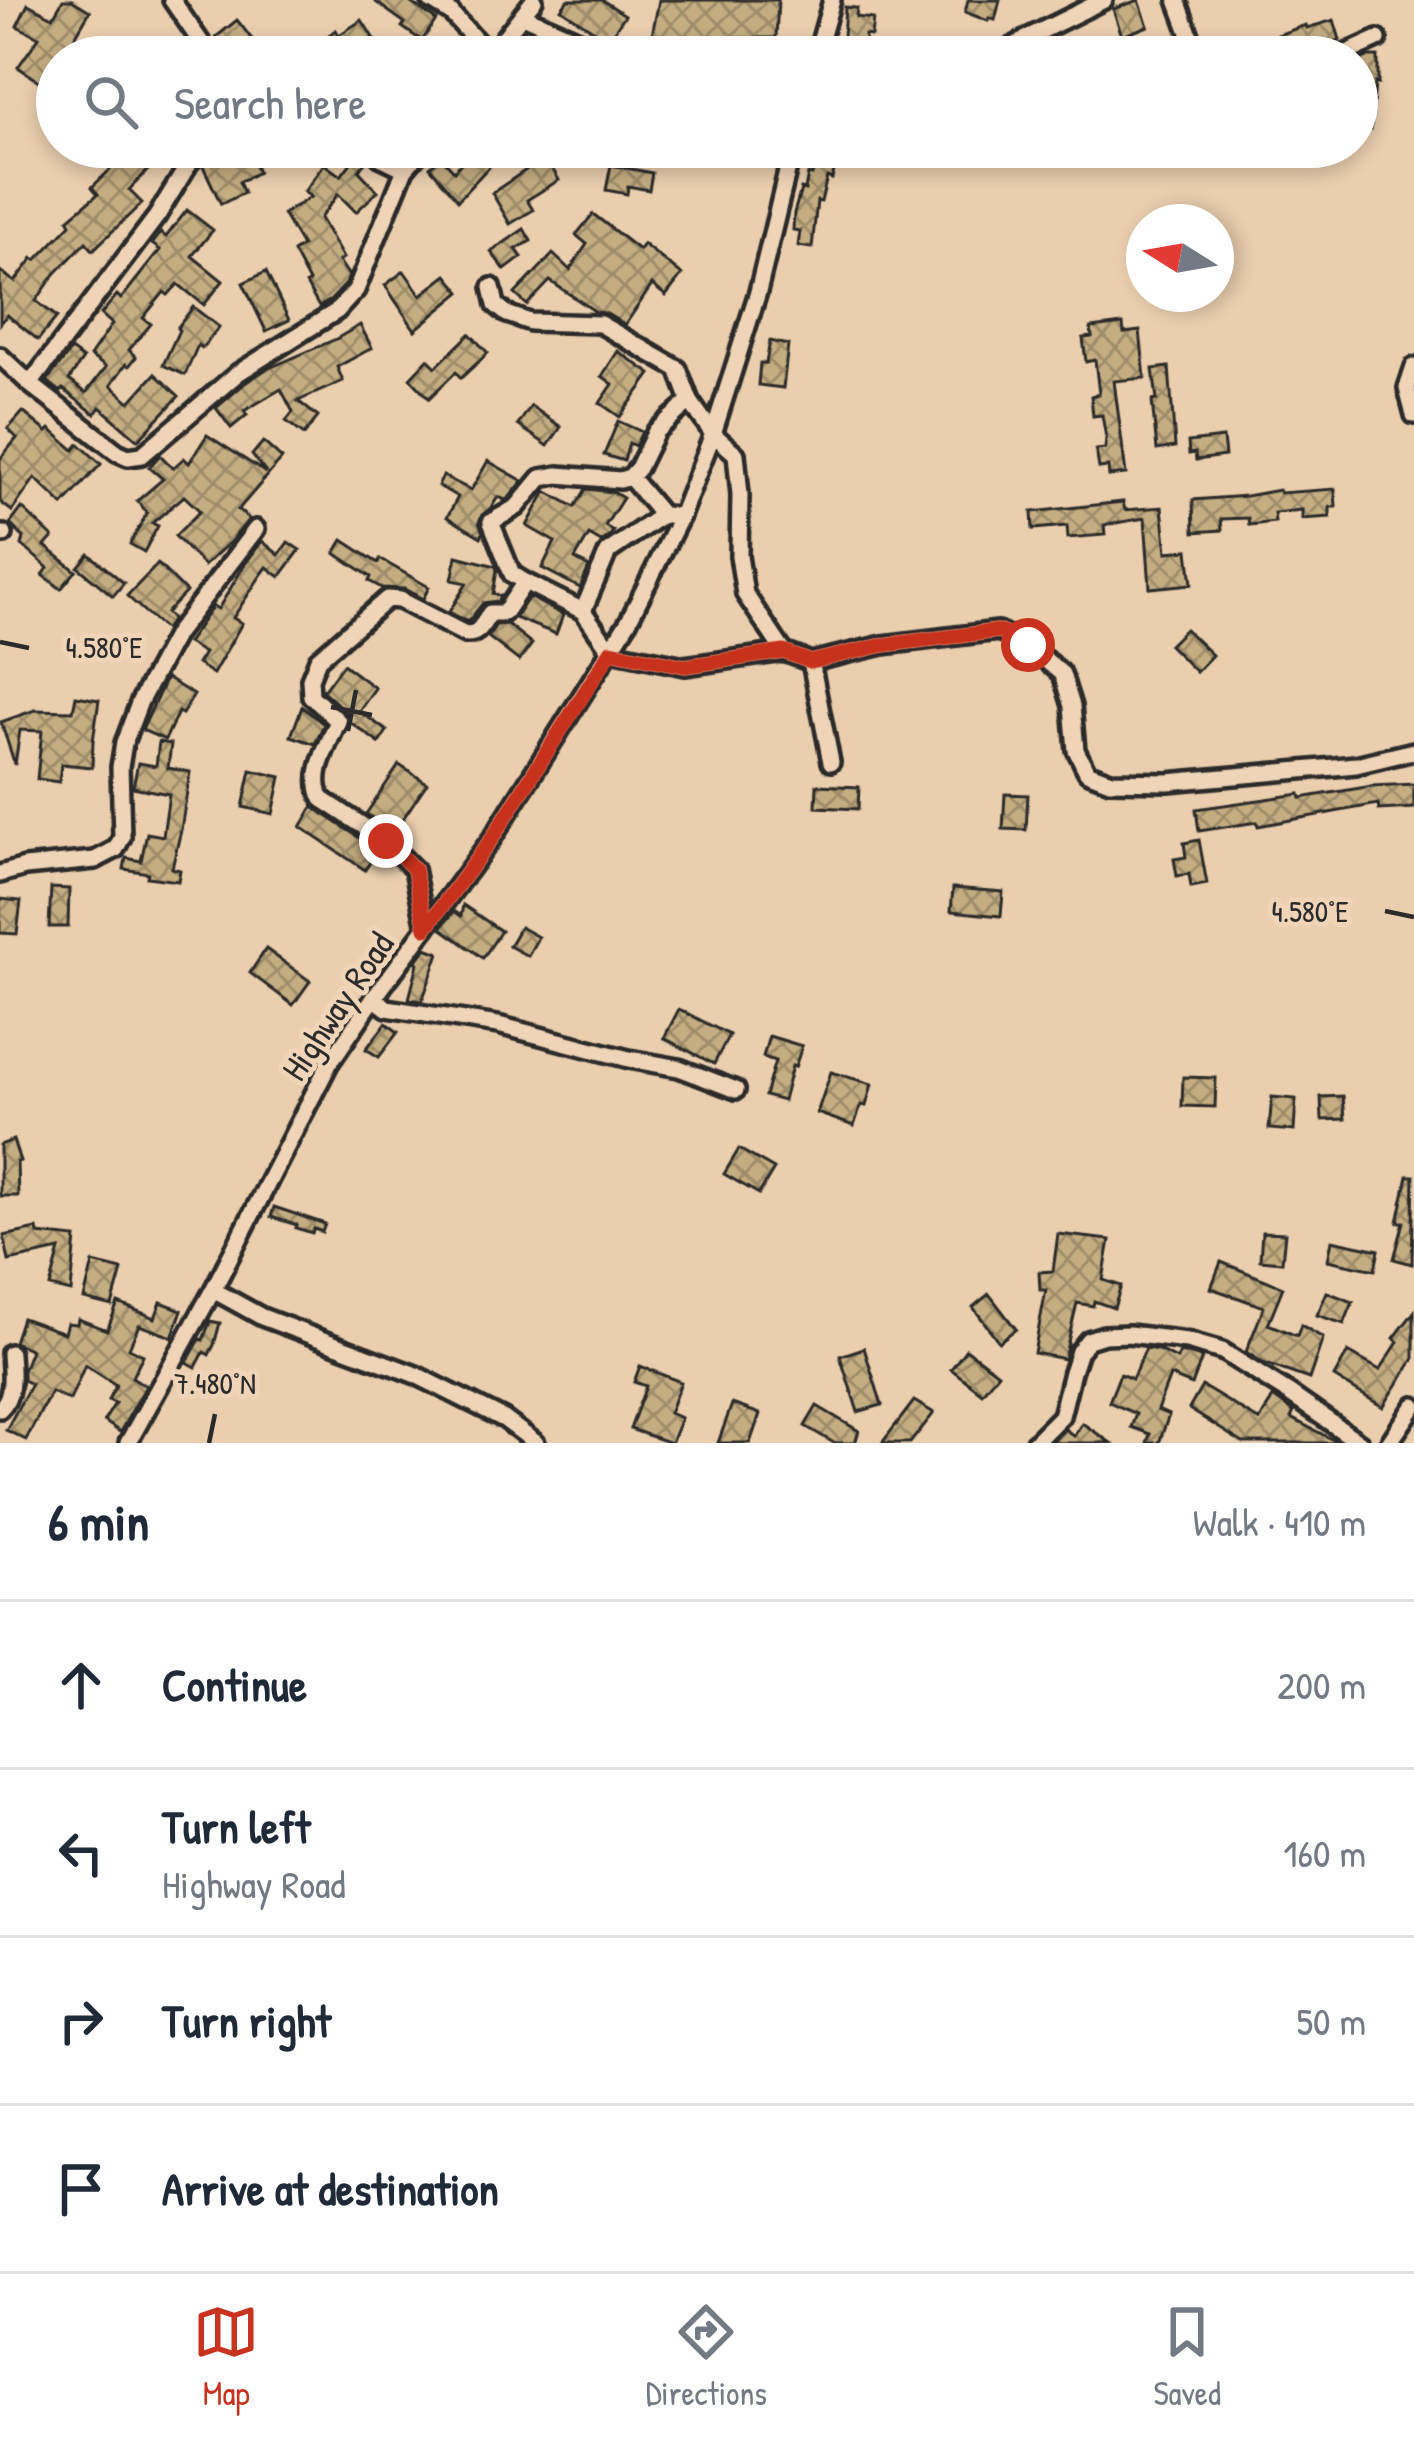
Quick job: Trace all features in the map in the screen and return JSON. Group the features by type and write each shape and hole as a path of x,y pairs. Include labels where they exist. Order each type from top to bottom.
{"street":[{"path":"172,0 197,36"},
{"path":"430,0 451,13 471,36"},
{"path":"506,36 534,0"},
{"path":"822,36 832,0"},
{"path":"1030,36 1104,0"},
{"path":"1177,0 1190,36"},
{"path":"522,15 570,36"},
{"path":"30,384 157,216 186,168"},
{"path":"0,356 117,452 128,457 142,455 238,373 347,301 356,290 404,170 400,168"},
{"name":"Highway Road","path":"128,1443 213,1290 328,1064 493,837 628,622 681,516 713,434 758,292 788,168"},
{"path":"492,287 496,305 507,314 530,322 600,324 678,369 690,401 713,434 736,454 745,594 784,652"},
{"path":"1414,367 1407,388 1414,416"},
{"path":"690,401 656,430 630,477 541,478 518,507 491,522 512,574 583,611 611,651 685,666 784,652 811,662 883,645 998,631 1028,645 1062,674 1072,706 1076,750 1087,772 1110,781 1168,782 1356,765 1414,751"},
{"path":"630,477 662,515"},
{"path":"583,611 608,552 662,515 681,516"},
{"path":"0,874 95,860 116,849 122,837 122,755 140,701 176,634 256,529"},
{"path":"426,928 414,869 386,841 322,799 317,789 316,777 338,721 311,696 310,679 317,659 387,599 399,600 472,634 479,632 490,614 504,614 525,582"},
{"path":"811,662 832,762"},
{"path":"374,998 387,1008 498,1025 679,1068 736,1090"},
{"path":"213,1290 262,1317 416,1375 504,1419 536,1443"},
{"path":"1034,1443 1061,1416 1079,1351 1088,1340 1130,1334 1187,1341 1222,1352 1360,1443"},
{"path":"0,1409 11,1390 10,1352"},
{"path":"1389,1443 1414,1406"}],"building":[{"path":"63,0 90,11 75,36 37,36 17,26 28,4 53,17"},
{"path":"373,0 407,0 436,20 425,36 415,36 402,27 405,23"},
{"path":"568,0 602,0 625,15 611,36 602,36 561,9"},
{"path":"659,0 778,0 776,36 652,35"},
{"path":"968,0 1000,0 995,20 965,12"},
{"path":"1139,0 1148,26 1122,36 1113,9"},
{"path":"845,7 857,8 856,17 873,19 871,36 843,36"},
{"path":"237,20 250,36 217,36"},
{"path":"362,20 372,36 328,36 336,30 339,35"},
{"path":"1334,20 1339,36 1275,36 1306,25"},
{"path":"36,41 36,79 18,67"},
{"path":"112,168 150,168 129,190 142,203 93,250 86,242 36,301 57,317 38,340 7,315 0,324 0,271 15,282 33,258 71,224 68,219 98,194 92,187"},
{"path":"204,168 256,168 258,172 239,182 244,193 221,204"},
{"path":"321,168 341,176 347,168 361,168 378,191 356,212 338,194 320,218 349,276 331,300 319,307 293,252 302,246 283,214 311,197 304,192"},
{"path":"431,168 488,168 458,200"},
{"path":"529,168 552,168 559,180 527,200 533,210 510,224 492,193"},
{"path":"610,168 652,173 649,190 628,186 627,194 606,190"},
{"path":"814,168 835,168 832,179 827,177 821,202 817,201 812,248 798,246 800,231 793,230 801,189 805,190 808,174"},
{"path":"187,210 213,230 192,256 223,281 204,305 178,284 168,295 164,292 143,318 151,324 129,350 136,357 111,385 130,402 155,374 179,396 138,440 100,407 95,414 47,381 71,350 83,359 69,380 86,393 106,367 90,356 112,324 101,314 117,295 121,299 160,250 152,244 161,233 166,237"},
{"path":"593,214 639,250 643,244 682,275 666,296 652,285 625,325 550,281 527,305 515,294 553,254 570,270 587,244 576,235"},
{"path":"524,229 531,241 516,249 522,257 505,270 491,252"},
{"path":"404,271 421,295 447,275 461,292 415,330 385,285"},
{"path":"266,272 289,320 266,331 243,283"},
{"path":"193,307 219,327 202,348 198,345 185,375 163,365 177,328"},
{"path":"1123,324 1124,333 1140,331 1145,378 1114,381 1126,474 1109,476 1108,467 1099,468 1096,450 1105,449 1106,438 1102,415 1093,416 1091,396 1099,394 1095,360 1086,362 1083,338 1092,337 1091,328"},
{"path":"360,325 372,348 337,367 343,381 298,401 318,417 304,435 286,421 293,412 281,389 244,411 247,415 231,428 216,408 265,370"},
{"path":"470,334 488,353 461,378 456,372 429,398 410,378 428,359 436,367"},
{"path":"770,341 788,345 783,388 758,385 760,363 766,363"},
{"path":"618,351 651,374 620,417 600,403 613,384 602,376"},
{"path":"1169,367 1175,447 1157,450 1153,369"},
{"path":"531,406 561,427 548,446 518,425"},
{"path":"23,412 74,450 79,444 101,464 63,505 35,478 12,511 0,502 0,459 17,438 8,429"},
{"path":"618,421 642,432 635,446 629,443 624,461 604,455"},
{"path":"207,435 266,473 252,455 263,442 282,459 238,510 249,519 204,566 175,536 200,511 184,496 152,523 158,526 144,552 130,544 147,513 137,501 163,479 149,467 160,455 173,468 184,458 189,463"},
{"path":"1223,438 1225,456 1196,460 1195,453 1189,454 1188,442"},
{"path":"488,461 523,481 509,498 498,497 482,515 481,537 447,517 458,497 438,486 443,476 471,490"},
{"path":"586,489 623,498 605,526 613,531 610,536 601,542 589,535 575,559 589,567 580,588 542,568 555,542 527,526 546,491 575,507"},
{"path":"1335,489 1336,507 1330,507 1330,517 1302,519 1302,510 1274,513 1275,522 1249,525 1248,518 1221,519 1222,530 1194,532 1193,500"},
{"path":"1123,502 1125,510 1162,507 1167,552 1188,550 1192,584 1150,588 1145,518 1104,525 1105,535 1068,538 1067,526 1033,529 1032,512"},
{"path":"22,508 53,537 45,546 76,571 61,589 43,575 48,568 22,545 24,538 10,524"},
{"path":"343,540 429,587 423,599 369,581 371,577 335,553"},
{"path":"262,541 279,555 288,542 300,550 280,577 267,567 259,578 233,618 242,623 213,674 197,664 204,653 187,643 213,606 218,609"},
{"path":"89,554 124,583 113,596 78,567"},
{"path":"457,556 497,570 493,594 501,596 483,603 468,622 449,612 467,583 452,580"},
{"path":"158,564 186,592 166,613 172,619 165,630 127,596"},
{"path":"529,597 563,615 556,634 515,618"},
{"path":"507,624 532,644 519,661 488,637 496,625"},
{"path":"1185,629 1212,655 1196,672 1169,645"},
{"path":"343,664 375,688 359,711 387,731 379,743 350,722 323,691"},
{"path":"166,678 194,695 182,714 178,712 165,740 142,730"},
{"path":"76,696 99,700 92,767 61,764 59,782 37,779 42,731 20,730 15,765 1,722 35,710 73,711"},
{"path":"302,707 324,724 315,744 291,736"},
{"path":"159,742 171,744 168,768 190,772 172,868 180,870 178,881 124,869 126,858 141,861 147,833 163,836 169,794 133,787 138,763 156,766"},
{"path":"399,765 427,783 394,832 366,814"},
{"path":"251,770 281,777 273,814 243,807"},
{"path":"1414,784 1414,808 1379,810 1378,804 1258,826 1257,822 1199,831 1196,809"},
{"path":"817,785 859,787 858,809 816,807"},
{"path":"1005,794 1028,795 1026,830 1003,829"},
{"path":"313,807 378,850 365,870 301,827"},
{"path":"1199,840 1207,884 1191,887 1189,874 1177,876 1174,859 1186,857 1184,843"},
{"path":"51,888 69,889 68,927 49,927"},
{"path":"953,888 1003,892 1001,916 951,911"},
{"path":"0,899 21,901 17,934 0,933"},
{"path":"463,905 501,931 483,958 441,928 454,911 461,916"},
{"path":"520,927 538,937 528,956 509,946"},
{"path":"426,948 439,953 422,1001 409,999 416,962"},
{"path":"266,949 310,981 293,1005 250,973"},
{"path":"679,1009 729,1035 714,1064 664,1038"},
{"path":"386,1023 398,1032 379,1057 366,1049"},
{"path":"769,1036 802,1046 783,1101 765,1096 775,1061 763,1057"},
{"path":"831,1072 872,1084 854,1126 817,1113"},
{"path":"1183,1077 1216,1078 1215,1107 1182,1106"},
{"path":"1343,1096 1345,1119 1322,1120 1321,1097"},
{"path":"1272,1097 1296,1099 1294,1131 1269,1129"},
{"path":"13,1140 20,1161 18,1196 0,1196 0,1145"},
{"path":"739,1149 774,1169 759,1194 724,1174"},
{"path":"1408,1176 1414,1176 1412,1264 1394,1259 1404,1222 1398,1222"},
{"path":"274,1207 325,1224 322,1232 314,1229 312,1233 271,1217"},
{"path":"37,1229 38,1234 76,1238 71,1292 50,1287 60,1250 9,1261 4,1236"},
{"path":"1262,1232 1285,1233 1282,1262 1260,1260"},
{"path":"1058,1234 1110,1240 1103,1280 1121,1286 1114,1308 1094,1301 1093,1306 1077,1303 1064,1359 1034,1353 1046,1290 1040,1290 1039,1272 1053,1271"},
{"path":"1332,1240 1379,1250 1375,1270 1328,1260"},
{"path":"1221,1262 1283,1287 1268,1324 1297,1336 1301,1325 1323,1338 1309,1379 1246,1352 1264,1307 1211,1288"},
{"path":"93,1263 122,1270 112,1306 84,1299"},
{"path":"1327,1292 1353,1302 1344,1324 1317,1315"},
{"path":"989,1294 1016,1329 999,1342 973,1307"},
{"path":"161,1302 182,1310 172,1337 139,1325 129,1348 143,1355 132,1377 146,1386 120,1432 104,1421 115,1403 108,1400 116,1385 85,1365 70,1400 51,1392 26,1440 6,1430 31,1384 23,1380 23,1370 31,1350 14,1342 22,1318 64,1333 67,1323 77,1324 78,1319 107,1330 118,1303 155,1318"},
{"path":"1414,1312 1414,1358 1383,1407 1334,1377 1348,1352 1380,1370 1398,1342 1394,1338"},
{"path":"210,1321 220,1323 214,1345 196,1367 187,1362"},
{"path":"864,1348 882,1405 858,1412 840,1356"},
{"path":"1146,1348 1177,1359 1180,1352 1202,1358 1192,1385 1170,1376 1157,1410 1169,1415 1159,1443 1147,1443 1150,1434 1131,1427 1136,1414 1109,1402 1120,1374 1132,1379"},
{"path":"966,1349 998,1373 982,1393 951,1369"},
{"path":"640,1366 681,1382 669,1413 681,1418 671,1443 630,1429 646,1386 634,1382"},
{"path":"1202,1386 1260,1421 1273,1397 1294,1412 1291,1418 1339,1443 1243,1443 1189,1409"},
{"path":"914,1401 934,1413 910,1443 882,1443"},
{"path":"732,1404 760,1414 750,1443 718,1443"},
{"path":"817,1406 859,1431 855,1443 834,1443 805,1426"},
{"path":"1082,1423 1111,1443 1051,1443 1065,1429 1074,1436"}],"route":[{"path":"386,841 414,869 426,928 493,837 611,651 685,666 784,652 811,662 883,645 998,631 1028,645"}]}
